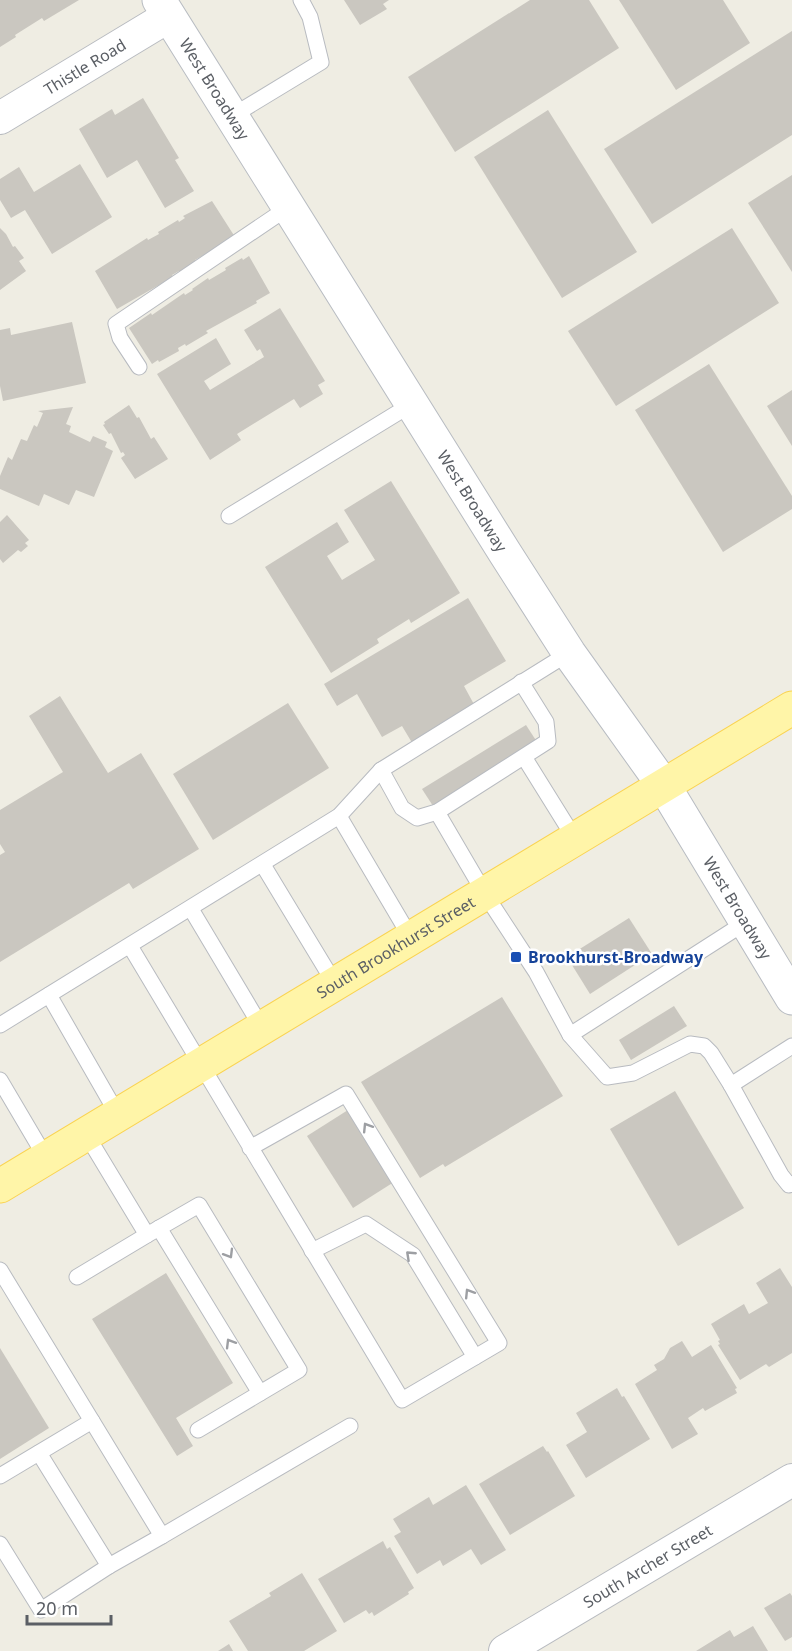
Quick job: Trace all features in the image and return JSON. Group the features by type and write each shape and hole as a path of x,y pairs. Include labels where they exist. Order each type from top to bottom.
{"main road":[{"name":"West Broadway","path":"164,8 569,653 664,786 792,998"},
{"name":"South Brookhurst Street","path":"0,1186 792,708"}],"street":[{"name":"Thistle Road","path":"0,118 164,8"},
{"name":"South Archer Street","path":"505,1651 792,1480"}],"lane":[{"path":"232,116 321,62 310,17 301,0"},
{"path":"139,367 120,338 116,324 289,207"},
{"path":"229,516 412,404"},
{"path":"0,1025 263,865 339,816 381,770 569,653"},
{"path":"381,770 402,808 417,818 437,812 548,741 546,722 521,682"},
{"path":"524,757 575,839"},
{"path":"437,812 485,894 536,972 570,1035 607,1077 633,1073 690,1044 705,1047 731,1085 781,1175 789,1185 792,1184"},
{"path":"339,816 411,938"},
{"path":"263,865 335,984"},
{"path":"191,909 262,1028"},
{"path":"570,1035 746,922"},
{"path":"130,946 250,1148 402,1400 499,1343 346,1094 250,1148"},
{"path":"49,994 118,1115"},
{"path":"731,1085 792,1046"},
{"path":"0,1080 46,1158"},
{"path":"86,1134 260,1393"},
{"path":"77,1277 198,1204 299,1370 198,1430"},
{"path":"312,1251 366,1224 413,1255 475,1358"},
{"path":"0,1270 162,1536"},
{"path":"0,1476 92,1421"},
{"path":"0,1544 41,1610 109,1566 350,1426"},
{"path":"39,1453 109,1566"}],"building":[{"path":"0,0 79,0 44,21 42,18 0,47"},
{"path":"344,0 389,0 383,4 387,9 360,25"},
{"path":"530,0 589,0 619,48 455,152 408,77"},
{"path":"619,0 723,0 750,43 676,90"},
{"path":"792,31 792,135 652,224 604,149"},
{"path":"143,98 179,158 175,160 194,191 165,208 137,160 107,178 79,129 112,109 115,115"},
{"path":"548,110 637,252 562,298 474,157"},
{"path":"80,164 112,217 52,254 25,210 11,218 0,200 0,179 19,167 34,192"},
{"path":"792,175 792,272 748,203"},
{"path":"212,201 235,237 195,260 196,263 117,309 95,271 147,238 148,240 159,234 158,232 178,220 179,222 185,218 183,216"},
{"path":"0,228 24,258 19,261 26,271 0,290"},
{"path":"732,228 779,303 616,406 568,331"},
{"path":"249,256 270,293 256,301 257,303 206,331 208,333 178,348 179,351 152,364 129,328 184,293 185,295 193,290 208,278 209,280 226,270 225,268"},
{"path":"280,308 325,381 318,385 323,394 300,408 294,399 237,434 241,440 210,460 157,374 216,338 231,364 204,381 210,390 264,357 260,349 257,351 244,330"},
{"path":"72,322 86,383 3,401 0,386 0,330 10,328 11,335"},
{"path":"709,364 792,496 792,509 723,552 635,410"},
{"path":"792,390 792,446 767,406"},
{"path":"129,405 137,418 139,417 151,439 154,437 168,459 135,479 121,458 125,455 121,453 111,433 109,434 103,425"},
{"path":"73,407 66,424 71,426 69,432 90,442 93,436 107,442 105,447 113,451 94,497 76,490 69,505 44,494 39,506 0,489 0,476 8,457 12,460 21,439 27,441 34,425 37,427 43,413 38,411"},
{"path":"391,481 460,593 411,623 409,619 377,639 379,643 331,673 265,567 337,522 349,542 327,556 342,580 375,560 344,510"},
{"path":"7,515 29,540 25,543 28,546 21,552 18,550 3,563 0,559 0,522"},
{"path":"468,598 506,661 464,686 476,708 414,746 402,726 382,737 357,694 337,706 324,684"},
{"path":"60,696 108,773 141,753 199,849 133,889 129,883 0,962 0,855 5,852 0,844 0,810 63,772 29,716"},
{"path":"288,703 329,768 213,840 173,774"},
{"path":"526,725 537,742 433,806 422,789"},
{"path":"629,918 652,954 590,994 567,957"},
{"path":"502,997 563,1096 445,1167 443,1164 420,1178 361,1082"},
{"path":"674,1006 687,1026 631,1060 619,1040"},
{"path":"675,1091 744,1208 678,1246 610,1129"},
{"path":"348,1110 394,1182 353,1208 307,1136"},
{"path":"780,1268 792,1287 792,1353 769,1367 766,1364 740,1380 718,1345 720,1340 711,1324 744,1304 749,1314 768,1303 756,1283"},
{"path":"166,1273 233,1383 176,1418 193,1446 177,1456 92,1319"},
{"path":"682,1341 692,1357 711,1345 737,1388 735,1389 737,1393 705,1411 703,1408 688,1418 698,1434 672,1449 635,1384 657,1370 654,1365 664,1359 670,1348"},
{"path":"0,1348 49,1428 0,1459"},
{"path":"617,1388 650,1439 586,1478 566,1445 587,1432 576,1413"},
{"path":"543,1446 575,1496 510,1535 479,1484"},
{"path":"466,1485 506,1550 481,1565 471,1549 443,1566 440,1560 417,1574 394,1536 401,1532 393,1519 429,1497 433,1505"},
{"path":"383,1541 387,1549 390,1547 414,1588 408,1592 409,1594 374,1616 372,1612 369,1614 366,1610 344,1623 318,1579"},
{"path":"302,1573 337,1631 304,1651 248,1651 229,1621 271,1596 269,1593"},
{"path":"790,1593 792,1596 792,1637 785,1641 764,1608"},
{"path":"753,1626 768,1651 696,1651 730,1630 734,1637"},
{"path":"229,1644 233,1651 218,1651"}],"place":[{"name":"Brookhurst-Broadway","path":"516,957"}]}
